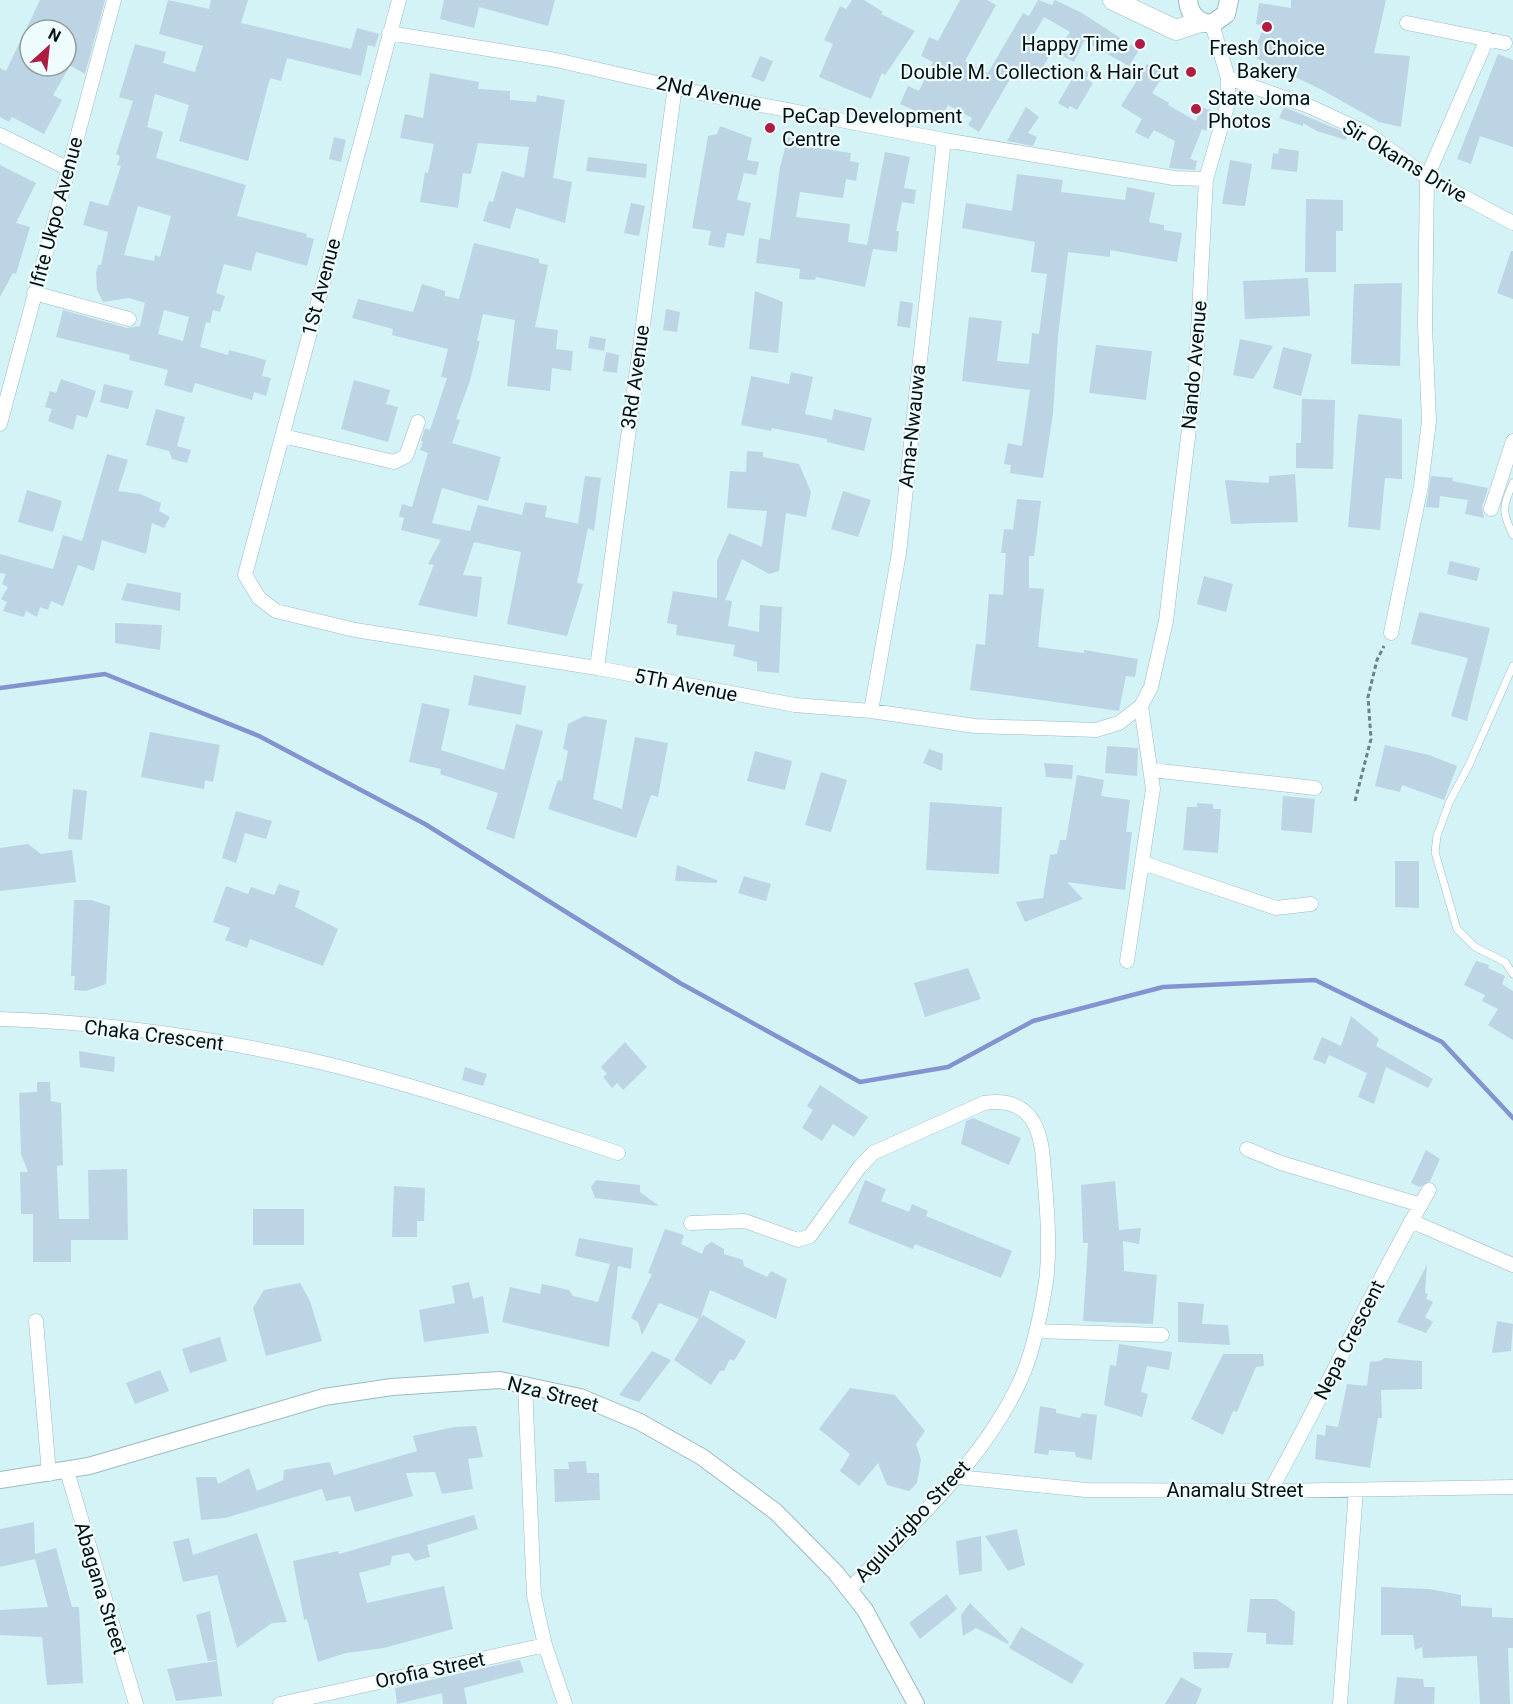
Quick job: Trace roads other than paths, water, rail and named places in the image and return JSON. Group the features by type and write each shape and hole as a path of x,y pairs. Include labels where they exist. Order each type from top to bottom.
{"main road":[{"path":"1113,0 1176,30 1206,23 1226,14 1229,0"},
{"path":"1188,0 1193,16 1206,23"}],"street":[{"name":"Ifite Ukpo Avenue","path":"1,418 114,0"},
{"name":"1St Avenue","path":"245,575 399,0"},
{"name":"Nando Avenue","path":"1141,706 1156,670 1173,570 1196,370 1206,178 1228,103 1228,78 1206,23"},
{"path":"1407,23 1505,43"},
{"name":"2Nd Avenue","path":"389,33 556,60 944,140 1174,178 1206,178"},
{"path":"1391,633 1421,486 1429,421 1425,326 1427,177 1487,39"},
{"name":"Sir Okams Drive","path":"1228,78 1311,107 1367,134 1427,177 1513,223"},
{"name":"3Rd Avenue","path":"597,668 675,86"},
{"path":"0,135 67,168"},
{"name":"Ama-Nwauwa","path":"871,711 899,553 944,140"},
{"path":"34,293 129,319"},
{"path":"283,436 394,462 406,456 418,422"},
{"path":"1491,509 1513,441"},
{"name":"5Th Avenue","path":"245,575 259,598 276,611 355,630 597,668 795,705 871,711 975,726 1061,731 1096,730 1111,725 1141,706"},
{"path":"1127,961 1153,789 1141,706"},
{"path":"1151,770 1315,788"},
{"path":"1143,863 1276,908 1311,904"},
{"name":"Chaka Crescent","path":"0,1019 165,1033 306,1059 489,1110 618,1153"},
{"name":"Aguluzigbo Street","path":"691,1223 745,1221 798,1240 810,1236 859,1168 873,1153 984,1103 1002,1101 1017,1107 1032,1119 1041,1140 1048,1234 1046,1281 1036,1331 1022,1376 1007,1407 958,1477 849,1590"},
{"path":"1247,1149 1281,1163 1421,1204"},
{"name":"Nepa Crescent","path":"1270,1491 1334,1373 1365,1307 1430,1190"},
{"path":"1411,1221 1513,1265"},
{"path":"36,1321 49,1474"},
{"path":"1036,1331 1162,1335"},
{"name":"Nza Street","path":"0,1480 67,1471 324,1397 392,1386 463,1380 500,1380 580,1397 617,1412 702,1457 776,1512 807,1541 865,1610 916,1704"},
{"path":"525,1384 534,1596 545,1645 565,1704"},
{"name":"Abagana Street","path":"67,1471 136,1704"},
{"name":"Anamalu Street","path":"958,1477 1086,1490 1270,1491 1513,1487"},
{"path":"1340,1704 1356,1490"},
{"name":"Orofia Street","path":"280,1704 545,1645"}],"lane":[{"path":"1513,483 1504,506 1504,517 1513,535"},
{"path":"1513,666 1469,765 1449,802 1437,836 1435,852 1457,929 1475,947 1505,962 1513,974"}],"waterway":[{"path":"0,688 105,674 259,736 425,824 680,983 860,1082 948,1067 1033,1021 1163,987 1315,980 1442,1042 1513,1118"}],"place":[{"name":"Fresh Choice Bakery","path":"1267,27"},
{"name":"Happy Time","path":"1140,44"},
{"name":"Double M. Collection & Hair Cut","path":"1191,72"},
{"name":"State Joma Photos","path":"1196,109"},
{"name":"PeCap Development Centre","path":"770,128"}]}
